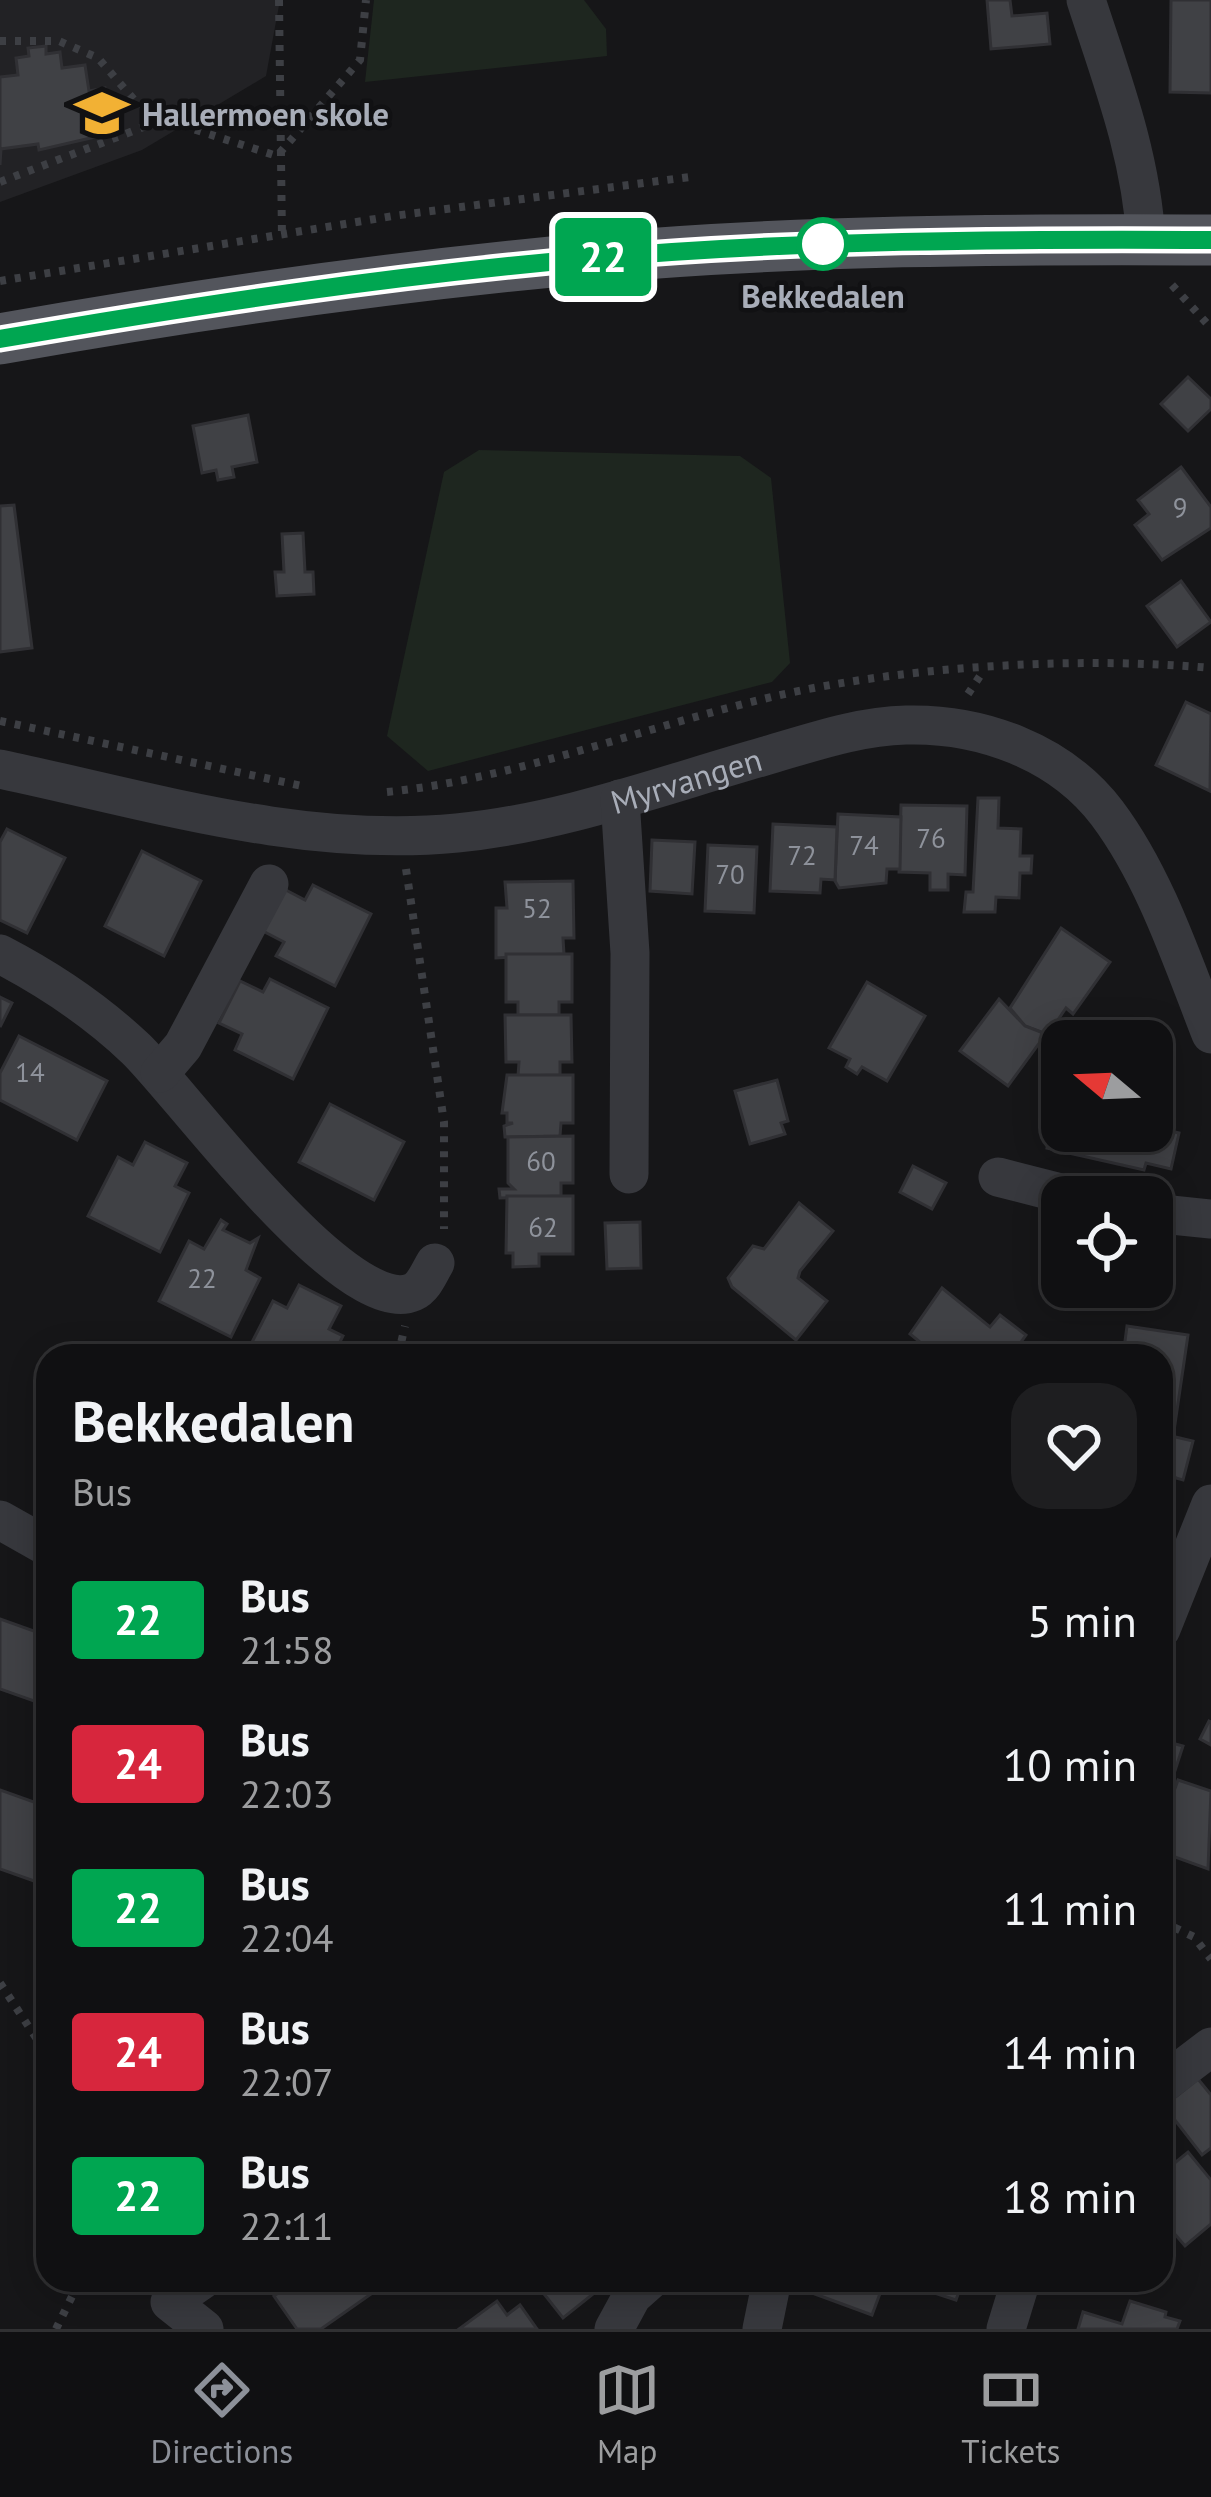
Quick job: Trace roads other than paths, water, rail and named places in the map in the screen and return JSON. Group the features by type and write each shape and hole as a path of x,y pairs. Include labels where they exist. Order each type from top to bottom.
{"main road":[{"path":"0,339 286,292 732,248 931,239 1211,240"}],"street":[{"path":"1086,0 1129,128 1143,188 1146,240"},
{"name":"Myrvangen","path":"0,769 243,822 345,837 403,838 536,821 834,736 901,724 980,730 1017,743 1105,810 1176,945 1211,1034"},
{"path":"620,800 630,953 628,1174"},
{"path":"160,1073 183,1046 269,884"},
{"path":"0,954 96,1013 160,1073 247,1182 330,1256 388,1291 408,1294 419,1288 435,1263"},
{"path":"998,1177 1041,1188"},
{"path":"1173,1215 1211,1219"},
{"path":"1173,1591 1211,1504"},
{"path":"0,1520 36,1540"},
{"path":"1173,2076 1211,2047"},
{"path":"186,2292 204,2329"},
{"path":"614,2329 636,2292"},
{"path":"762,2329 770,2292"},
{"path":"1006,2329 1017,2292"}],"place":[{"name":"Hallermoen skole","path":"102,113"},
{"name":"Bekkedalen","path":"823,244"}]}
